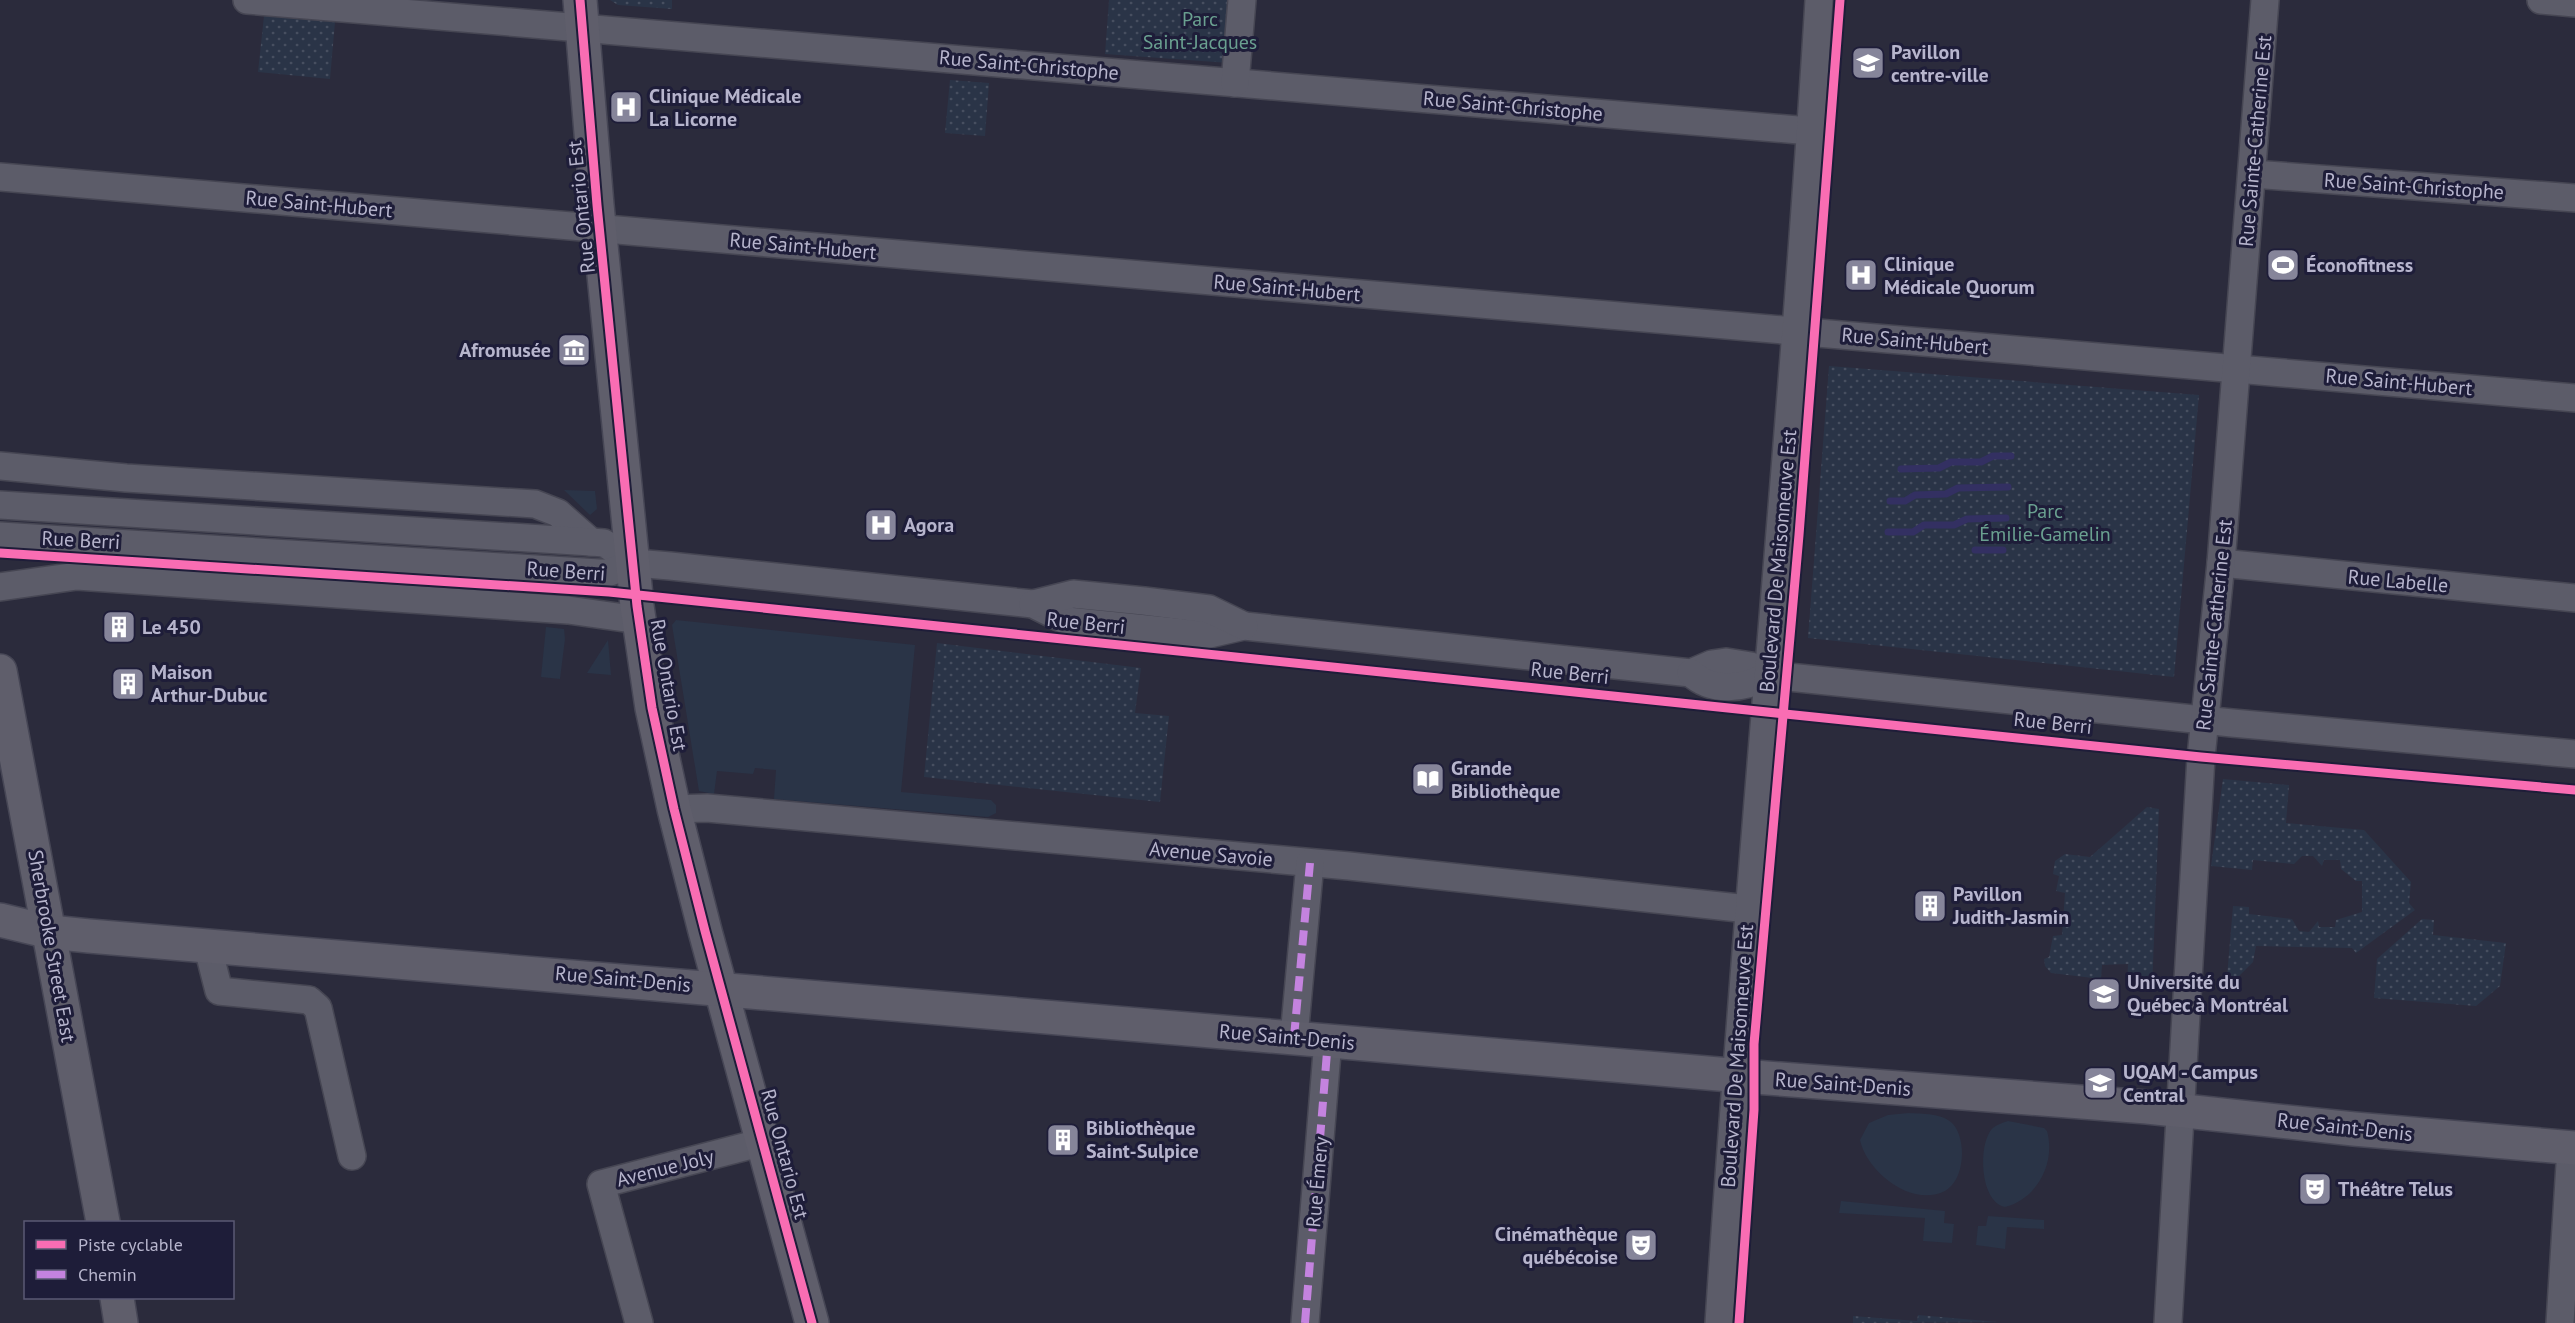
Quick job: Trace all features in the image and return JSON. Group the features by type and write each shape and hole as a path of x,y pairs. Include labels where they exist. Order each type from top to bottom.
{"main road":[{"name":"Rue Ontario Est","path":"581,14 639,620 652,708 674,809 812,1323"},
{"name":"Sherbrooke Street East","path":"0,670 103,1221"},
{"name":"Rue Saint-Denis","path":"0,920 50,932 1734,1075 2180,1110 2354,1129 2573,1148"},
{"path":"117,1299 121,1323"}],"street":[{"name":"Rue Saint-Christophe","path":"247,0 581,14 1234,82 1810,131"},
{"path":"1234,82 1242,0"},
{"name":"Boulevard De Maisonneuve Est","path":"1719,1323 1734,1075 1797,331 1819,0"},
{"name":"Rue Sainte-Catherine Est","path":"2168,1323 2204,720 2221,563 2265,0"},
{"path":"2541,0 2575,3"},
{"name":"Rue Saint-Christophe","path":"2253,174 2575,198"},
{"name":"Rue Saint-Hubert","path":"0,177 2575,398"},
{"name":"Rue Berri","path":"0,466 126,478 535,504 558,513 591,542"},
{"name":"Rue Berri","path":"0,505 604,543 635,563"},
{"name":"Rue Berri","path":"0,536 599,573 607,573 635,563 1034,604 1073,594 1209,609 1244,626 1691,674 1707,683 1737,687 1748,686 1768,675 2204,720 2575,754"},
{"name":"Rue Labelle","path":"2221,563 2575,598"},
{"name":"Rue Berri","path":"0,587 77,576 568,610 639,620"},
{"name":"Avenue Savoie","path":"674,809 707,807 1310,863 1748,909"},
{"path":"1294,1037 1310,863"},
{"path":"207,944 219,991 305,999 313,1001 318,1008 352,1156"},
{"name":"Rue Émery","path":"1305,1323 1328,1040"},
{"name":"Avenue Joly","path":"639,1323 601,1184 763,1142"},
{"path":"2560,1323 2573,1148"}],"green space":[{"path":"610,0 672,0 672,9 618,5"},
{"name":"Parc Saint-Jacques","path":"1109,0 1234,0 1229,63 1105,54"},
{"path":"264,16 335,22 330,79 258,72"},
{"path":"950,80 989,83 985,136 945,133"},
{"name":"Parc Émilie-Gamelin","path":"1829,366 2199,395 2174,677 1808,638"},
{"path":"564,490 595,491 597,509 590,515"},
{"path":"676,620 915,645 901,792 991,800 996,805 996,813 988,817 774,799 776,770 755,768 753,774 717,771 714,794 699,791 672,625"},
{"path":"546,627 564,629 560,679 541,677"},
{"path":"608,640 611,675 587,673"},
{"path":"937,643 1141,668 1135,713 1169,716 1160,802 924,777"},
{"path":"2223,779 2289,785 2286,823 2364,830 2411,882 2409,903 2415,910 2356,953 2352,948 2256,946 2253,962 2226,989 2233,906 2249,907 2249,914 2292,919 2299,931 2309,932 2318,921 2319,927 2335,927 2336,920 2362,912 2362,881 2356,881 2341,869 2340,860 2324,860 2322,866 2313,856 2302,856 2294,864 2253,860 2252,870 2211,866"},
{"path":"2147,807 2159,809 2152,990 2127,989 2128,964 2102,965 2101,979 2051,973 2045,966 2044,959 2049,957 2053,936 2062,935 2065,893 2056,891 2059,876 2053,874 2055,861 2065,854 2090,857"},
{"path":"2422,919 2434,920 2433,935 2506,943 2500,986 2476,1006 2374,998 2377,959"},
{"path":"1909,1113 1944,1118 1953,1124 1957,1131 1962,1149 1960,1169 1952,1186 1945,1191 1932,1195 1919,1195 1905,1191 1881,1175 1864,1152 1860,1140 1869,1123 1888,1115"},
{"path":"2008,1121 2044,1128 2047,1131 2049,1155 2046,1167 2035,1188 2016,1203 2005,1207 1997,1203 1990,1195 1986,1185 1983,1161 1984,1148 1991,1130"},
{"path":"1841,1201 1945,1211 1944,1223 1954,1224 1952,1243 1923,1241 1925,1218 1839,1213"},
{"path":"1988,1216 2044,1220 2044,1229 2007,1227 2005,1249 1976,1245 1978,1226 1986,1226"},
{"path":"1918,1315 1998,1322 1853,1323 1853,1316 1917,1321"}],"waterway":[{"path":"1901,469 1939,468 1951,462 1981,462 1993,456 2011,456"},
{"path":"1890,501 1905,501 1915,495 1946,494 1958,488 2008,487"},
{"path":"1888,532 1913,532 1924,525 1954,525 1967,519 2006,518"},
{"path":"1975,550 2003,550"}],"marked path":[{"path":"1294,1037 1310,863"},
{"path":"1305,1323 1328,1040"}],"cycle path":[{"path":"580,0 597,205 637,606 652,708 674,809 705,931 812,1323"},
{"path":"1739,1323 1754,1110 1754,1044 1799,535 1840,0"},
{"path":"0,553 609,592 2201,757 2575,790"}],"place":[{"name":"Pavillon centre-ville","path":"1868,63"},
{"name":"Clinique Médicale La Licorne","path":"626,107"},
{"name":"Éconofitness","path":"2283,265"},
{"name":"Clinique Médicale Quorum","path":"1861,275"},
{"name":"Afromusée","path":"574,350"},
{"name":"Agora","path":"881,525"},
{"name":"Le 450","path":"119,627"},
{"name":"Maison Arthur-Dubuc","path":"128,684"},
{"name":"Grande Bibliothèque","path":"1428,779"},
{"name":"Pavillon Judith-Jasmin","path":"1930,906"},
{"name":"Université du Québec à Montréal","path":"2104,994"},
{"name":"UQAM - Campus Central","path":"2100,1083"},
{"name":"Bibliothèque Saint-Sulpice","path":"1063,1140"},
{"name":"Théâtre Telus","path":"2315,1189"},
{"name":"Cinémathèque québécoise","path":"1641,1245"}]}
